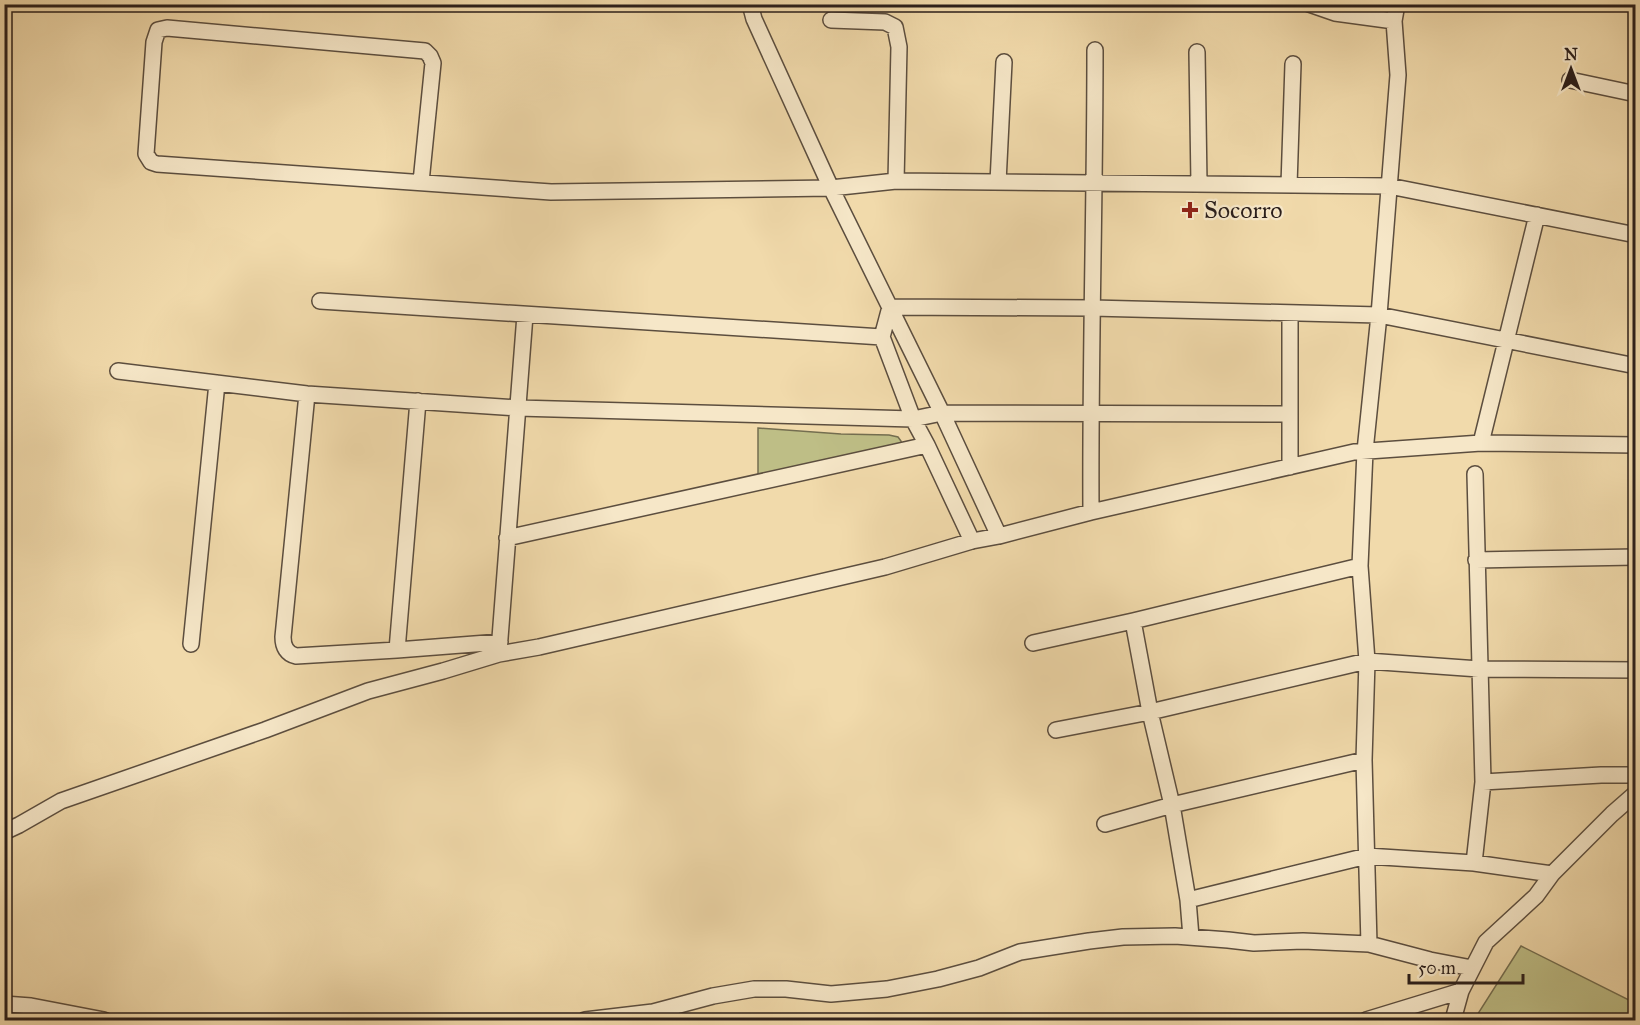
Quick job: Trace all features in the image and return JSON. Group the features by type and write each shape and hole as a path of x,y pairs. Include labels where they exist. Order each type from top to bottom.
{"street":[{"path":"750,4 754,19 831,188 942,413 999,536"},
{"path":"1309,4 1335,13 1394,21"},
{"path":"1369,945 1364,760 1367,662 1360,566 1365,451 1379,315 1398,75 1394,21 1397,4"},
{"path":"831,20 885,22 895,27 899,47 896,181"},
{"path":"421,182 433,63 425,51 167,28 158,30 153,42 146,147 146,154 151,162 157,164 551,192 831,188 896,181 1389,186 1635,235"},
{"path":"1091,512 1090,414 1095,183 1095,50"},
{"path":"1197,52 1199,184"},
{"path":"998,182 1004,62"},
{"path":"1289,185 1293,64"},
{"path":"1570,80 1635,94"},
{"path":"1481,443 1537,215"},
{"path":"320,301 882,337"},
{"path":"890,307 1379,315 1635,366"},
{"path":"890,307 882,337 914,419 972,541"},
{"path":"1290,313 1290,467"},
{"path":"499,648 525,315"},
{"path":"118,371 307,394 518,408 914,419 942,413 1290,414"},
{"path":"191,644 217,383"},
{"path":"307,394 284,644 290,654 296,656 397,650 499,648 572,640 885,567 972,541 1091,512 1354,452 1481,443 1635,445"},
{"path":"397,650 418,402"},
{"path":"507,538 927,445"},
{"path":"1474,862 1483,782 1475,474"},
{"path":"1476,560 1635,557"},
{"path":"1033,643 1360,566"},
{"path":"1132,621 1172,805 1188,900 1191,937"},
{"path":"4,832 61,801 265,730 368,691 443,671 499,648"},
{"path":"1056,730 1150,712 1367,662 1479,669 1635,670"},
{"path":"1105,824 1172,805 1364,760"},
{"path":"1483,782 1635,775"},
{"path":"1453,1020 1461,991 1486,942 1536,896 1552,874 1635,793"},
{"path":"1188,900 1367,856 1474,862 1552,874"},
{"path":"585,1020 653,1012 713,996 754,989 786,989 831,994 887,989 979,968 1020,952 1089,941 1149,936 1191,937 1254,944 1303,941 1369,945 1472,968"},
{"path":"1366,1020 1461,991"},
{"path":"4,1004 31,1006 104,1020"}],"green space":[{"path":"758,428 889,435 898,437 902,447 758,487"},
{"path":"1521,946 1631,1001 1635,1009 1635,1020 1474,1020"}],"place":[{"name":"Socorro","path":"1190,210"}]}
